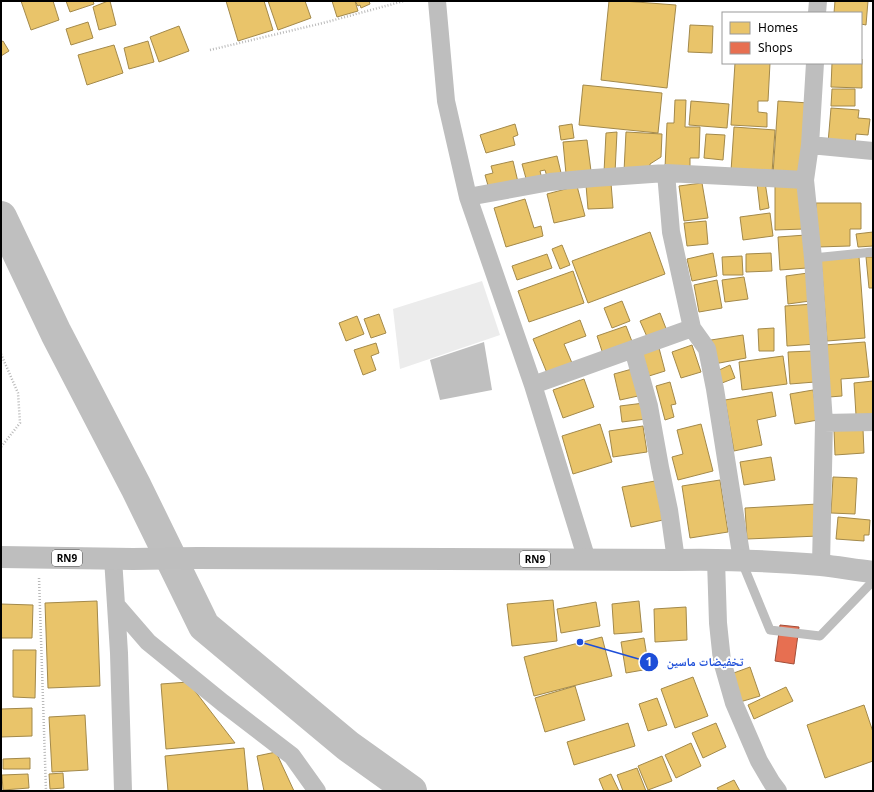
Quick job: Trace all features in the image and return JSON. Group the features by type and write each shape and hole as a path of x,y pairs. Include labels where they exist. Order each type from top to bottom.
{"main road":[{"name":"RN9","path":"1,557 123,559 742,560 821,565 873,572"}],"street":[{"path":"437,1 446,101 468,197 532,385 587,560"},
{"path":"817,12 818,1"},
{"path":"815,64 810,145 805,180 813,258 824,423 821,565"},
{"path":"810,145 873,150"},
{"path":"468,197 550,182 666,173 805,180"},
{"path":"666,173 671,232 692,328 707,349 715,389 742,560"},
{"path":"532,385 692,328"},
{"path":"633,349 650,406 669,510 676,560"},
{"path":"824,423 873,422"},
{"path":"123,559 116,605 123,791"},
{"path":"716,560 718,623 722,661 734,703 759,761 778,791"},
{"path":"116,605 148,642 223,703 292,756 317,791"}],"lane":[{"path":"813,258 873,252"},
{"path":"742,560 770,630 820,636 873,581"}],"path":[{"path":"210,50 323,23 404,1"},
{"path":"1,354 18,393 20,423 1,447"},
{"path":"38,558 46,791"}],"shaded area":[{"path":"482,281 500,335 400,369 393,309"},
{"path":"484,342 492,390 440,400 430,360"}],"building: Homes":[{"path":"21,1 53,1 59,20 31,30"},
{"path":"66,1 93,1 94,4 70,12"},
{"path":"110,1 116,25 99,30 93,7"},
{"path":"226,1 264,1 273,30 238,41"},
{"path":"268,1 305,1 311,18 278,30"},
{"path":"332,1 355,1 358,11 337,17"},
{"path":"355,1 369,1 370,4 361,8"},
{"path":"609,1 676,5 667,88 601,80"},
{"path":"835,1 868,1 866,25 862,24 862,12 834,12"},
{"path":"88,22 93,38 71,45 66,29"},
{"path":"690,25 713,26 712,53 688,52"},
{"path":"179,26 189,51 159,62 150,37"},
{"path":"3,41 9,51 1,56 1,42"},
{"path":"148,41 154,62 129,69 124,48"},
{"path":"114,45 123,73 87,85 78,55"},
{"path":"735,64 770,64 768,101 758,101 758,112 767,113 767,127 731,125"},
{"path":"832,64 862,64 862,88 831,87"},
{"path":"583,85 662,93 658,133 579,125"},
{"path":"832,89 855,89 855,106 831,106"},
{"path":"675,100 686,100 685,127 700,127 699,158 690,158 690,168 665,168 667,123 674,123"},
{"path":"691,101 729,104 727,128 689,125"},
{"path":"778,101 809,103 804,176 773,174"},
{"path":"831,108 859,110 858,118 870,119 868,135 856,134 855,145 828,143"},
{"path":"515,124 518,135 513,137 515,145 486,153 480,135"},
{"path":"572,124 574,138 561,140 559,126"},
{"path":"734,127 775,130 772,173 731,171"},
{"path":"617,132 615,173 604,172 606,133"},
{"path":"626,132 662,134 661,157 650,164 650,173 624,171"},
{"path":"706,134 725,135 723,160 704,158"},
{"path":"587,140 591,171 566,174 563,142"},
{"path":"557,156 562,177 548,180 545,170 540,171 542,179 527,182 522,164"},
{"path":"513,161 518,182 489,189 485,175 493,173 491,166"},
{"path":"765,182 769,208 760,210 757,183"},
{"path":"611,183 613,208 588,209 586,185"},
{"path":"702,183 708,218 684,221 679,186"},
{"path":"775,184 804,184 804,229 775,230"},
{"path":"577,186 585,216 554,223 547,194"},
{"path":"525,199 534,228 541,226 543,236 506,247 494,208"},
{"path":"816,203 861,203 861,229 850,229 850,246 817,247"},
{"path":"770,213 773,236 743,240 740,217"},
{"path":"706,221 708,244 687,246 684,223"},
{"path":"650,232 665,274 588,303 572,261"},
{"path":"873,232 873,246 858,247 856,234"},
{"path":"806,235 807,268 780,270 778,237"},
{"path":"562,245 570,265 560,269 552,249"},
{"path":"713,253 717,276 692,281 687,259"},
{"path":"771,253 772,271 746,272 746,254"},
{"path":"547,254 552,268 517,280 512,266"},
{"path":"742,256 743,275 723,275 722,257"},
{"path":"859,257 865,338 827,341 821,260"},
{"path":"866,257 873,257 873,288 869,288"},
{"path":"573,271 584,303 529,322 518,291"},
{"path":"808,273 810,301 788,304 786,276"},
{"path":"744,277 748,299 725,302 722,280"},
{"path":"717,280 722,308 699,312 694,285"},
{"path":"622,301 630,321 612,328 604,308"},
{"path":"814,304 816,344 787,346 785,306"},
{"path":"660,313 667,331 648,339 640,321"},
{"path":"379,314 386,333 371,338 364,319"},
{"path":"357,316 364,334 346,341 339,323"},
{"path":"580,320 586,336 564,344 572,363 547,373 533,339"},
{"path":"626,326 633,344 603,354 597,336"},
{"path":"774,328 774,351 759,351 758,329"},
{"path":"743,335 746,358 714,364 711,340"},
{"path":"865,342 869,377 841,379 842,396 829,397 824,345"},
{"path":"376,343 379,353 371,356 376,370 363,375 354,350"},
{"path":"692,345 701,372 681,378 672,352"},
{"path":"659,348 665,371 649,376 642,353"},
{"path":"813,351 815,382 790,384 788,352"},
{"path":"783,356 787,384 742,390 739,362"},
{"path":"730,365 735,378 722,383 717,371"},
{"path":"632,369 638,396 620,400 614,374"},
{"path":"584,379 594,407 563,418 553,390"},
{"path":"873,381 873,414 856,415 854,383"},
{"path":"670,382 676,404 671,405 674,417 665,420 656,386"},
{"path":"813,390 818,420 795,424 790,394"},
{"path":"772,392 776,416 757,420 762,445 734,451 725,400"},
{"path":"644,403 646,419 622,422 620,406"},
{"path":"600,424 612,462 573,474 562,436"},
{"path":"701,424 713,471 678,480 672,457 683,454 677,430"},
{"path":"643,426 647,452 613,457 609,431"},
{"path":"863,429 864,453 835,455 834,430"},
{"path":"771,457 775,480 744,485 740,462"},
{"path":"833,477 857,478 855,514 831,513"},
{"path":"720,480 728,532 690,538 682,486"},
{"path":"655,481 663,520 631,527 622,487"},
{"path":"818,504 819,536 747,539 745,508"},
{"path":"838,517 870,520 869,535 864,535 864,541 836,539"},
{"path":"553,600 557,641 512,646 507,604"},
{"path":"97,601 100,686 48,688 45,603"},
{"path":"639,601 642,632 614,634 612,604"},
{"path":"596,602 600,626 561,633 557,609"},
{"path":"1,604 33,605 32,638 1,638"},
{"path":"686,607 687,640 655,642 654,609"},
{"path":"602,637 612,676 534,696 524,657"},
{"path":"644,638 649,669 626,673 621,642"},
{"path":"13,650 36,650 35,698 13,697"},
{"path":"750,667 760,696 740,702 731,674"},
{"path":"693,677 708,716 675,728 661,689"},
{"path":"188,682 235,743 166,749 161,684"},
{"path":"575,686 585,720 545,732 535,698"},
{"path":"786,687 793,701 754,719 748,705"},
{"path":"657,698 667,725 648,731 639,704"},
{"path":"864,705 873,732 873,761 825,778 807,725"},
{"path":"32,708 32,736 1,737 1,709"},
{"path":"85,715 88,770 52,772 49,717"},
{"path":"628,723 635,746 574,765 567,742"},
{"path":"716,723 726,747 703,758 692,733"},
{"path":"691,743 701,766 676,778 665,755"},
{"path":"244,748 248,791 168,791 165,756"},
{"path":"276,752 294,791 264,791 257,756"},
{"path":"662,756 672,781 648,790 638,766"},
{"path":"30,758 30,769 3,769 3,759"},
{"path":"637,768 646,791 623,791 617,775"},
{"path":"63,773 64,788 50,789 49,774"},
{"path":"28,774 29,788 3,790 2,775"},
{"path":"611,774 619,791 604,791 599,779"},
{"path":"734,780 740,791 719,791 717,788"}],"building: Shops":[{"path":"780,625 799,627 794,664 775,661"}],"waterway":[{"path":"1,217 56,333 136,487 204,626 348,746 411,791"}],"place":[{"name":"تخفيضات ماسين","path":"580,642"}]}
